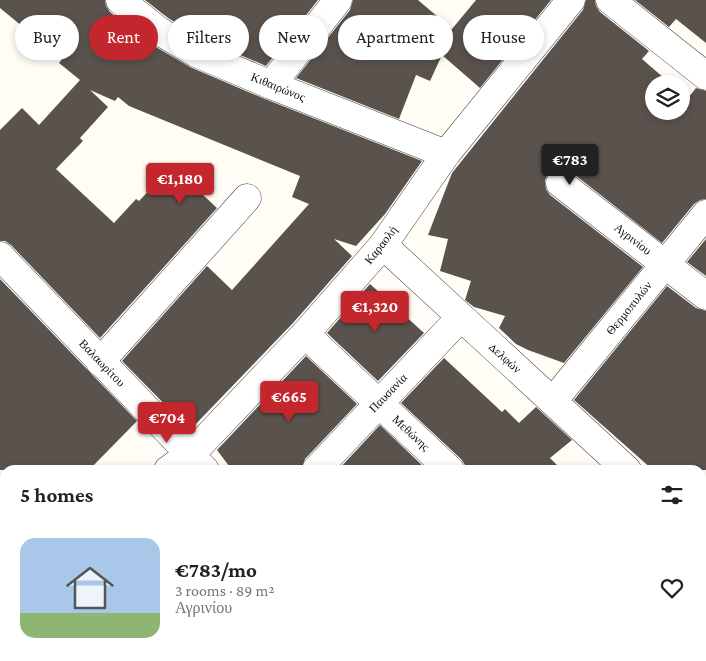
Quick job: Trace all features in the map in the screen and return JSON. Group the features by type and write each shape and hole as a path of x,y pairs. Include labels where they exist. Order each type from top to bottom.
{"street":[{"name":"Κιθαιρώνος","path":"120,0 159,31 196,53 271,85 446,154"},
{"path":"271,85 338,0"},
{"name":"Καραολή","path":"198,462 305,334 383,246 446,154 571,0"},
{"path":"610,0 706,76"},
{"name":"Αγρινίου","path":"560,183 706,296"},
{"path":"100,362 246,198"},
{"name":"Θερμοπυλών","path":"552,401 706,214"},
{"name":"Δελφών","path":"383,246 622,465"},
{"name":"Βαλαωρίτου","path":"0,256 198,462"},
{"name":"Παυσανία","path":"321,465 378,402 460,318"},
{"name":"Μεθώνης","path":"305,334 445,465"}],"building":[{"path":"0,0 105,0 106,6 114,15 89,15 89,60 158,60 158,48 168,54 168,60 178,60 265,99 422,161 385,214 356,246 334,239 352,256 293,323 190,430 122,361 207,266 232,290 309,204 292,197 300,176 129,106 118,97 115,101 90,90 108,107 80,138 83,141 56,169 114,223 136,199 139,201 172,166 217,208 100,338 11,245 5,241 0,241 0,130 22,108 39,125 80,80 59,63 61,60 79,60 79,15 15,15 15,20 0,8"},
{"path":"145,0 318,0 306,15 259,15 259,60 271,60 266,66 249,59 249,15 168,15 168,18"},
{"path":"353,0 418,0 436,15 346,15"},
{"path":"476,0 551,0 539,15 464,15"},
{"path":"586,0 595,0 600,12 649,51 642,59 661,75 645,75 645,120 690,120 690,96 696,88 706,91 706,199 694,204 662,243 570,171 555,168 548,173 545,181 546,189 550,195 643,267 564,363 516,344 499,328 505,316 474,307 465,300 471,281 440,271 448,239 428,235 452,173 583,10"},
{"path":"635,0 706,0 706,43 676,19 669,27"},
{"path":"463,16 463,60 503,60 480,88 448,60 453,60 453,28"},
{"path":"338,25 338,60 440,60 430,81 416,75 399,119 296,78 310,60 328,60 328,38"},
{"path":"706,239 706,276 687,262"},
{"path":"0,279 137,421 94,465 0,465"},
{"path":"370,284 424,333 378,381 327,333"},
{"path":"667,286 696,308 706,311 706,465 647,465 574,400"},
{"path":"306,356 357,404 305,459 303,465 228,465 217,450"},
{"path":"444,358 502,412 505,409 519,423 536,407 572,440 550,458 557,465 465,465 461,459 401,403"},
{"path":"380,425 422,465 343,465"}]}
